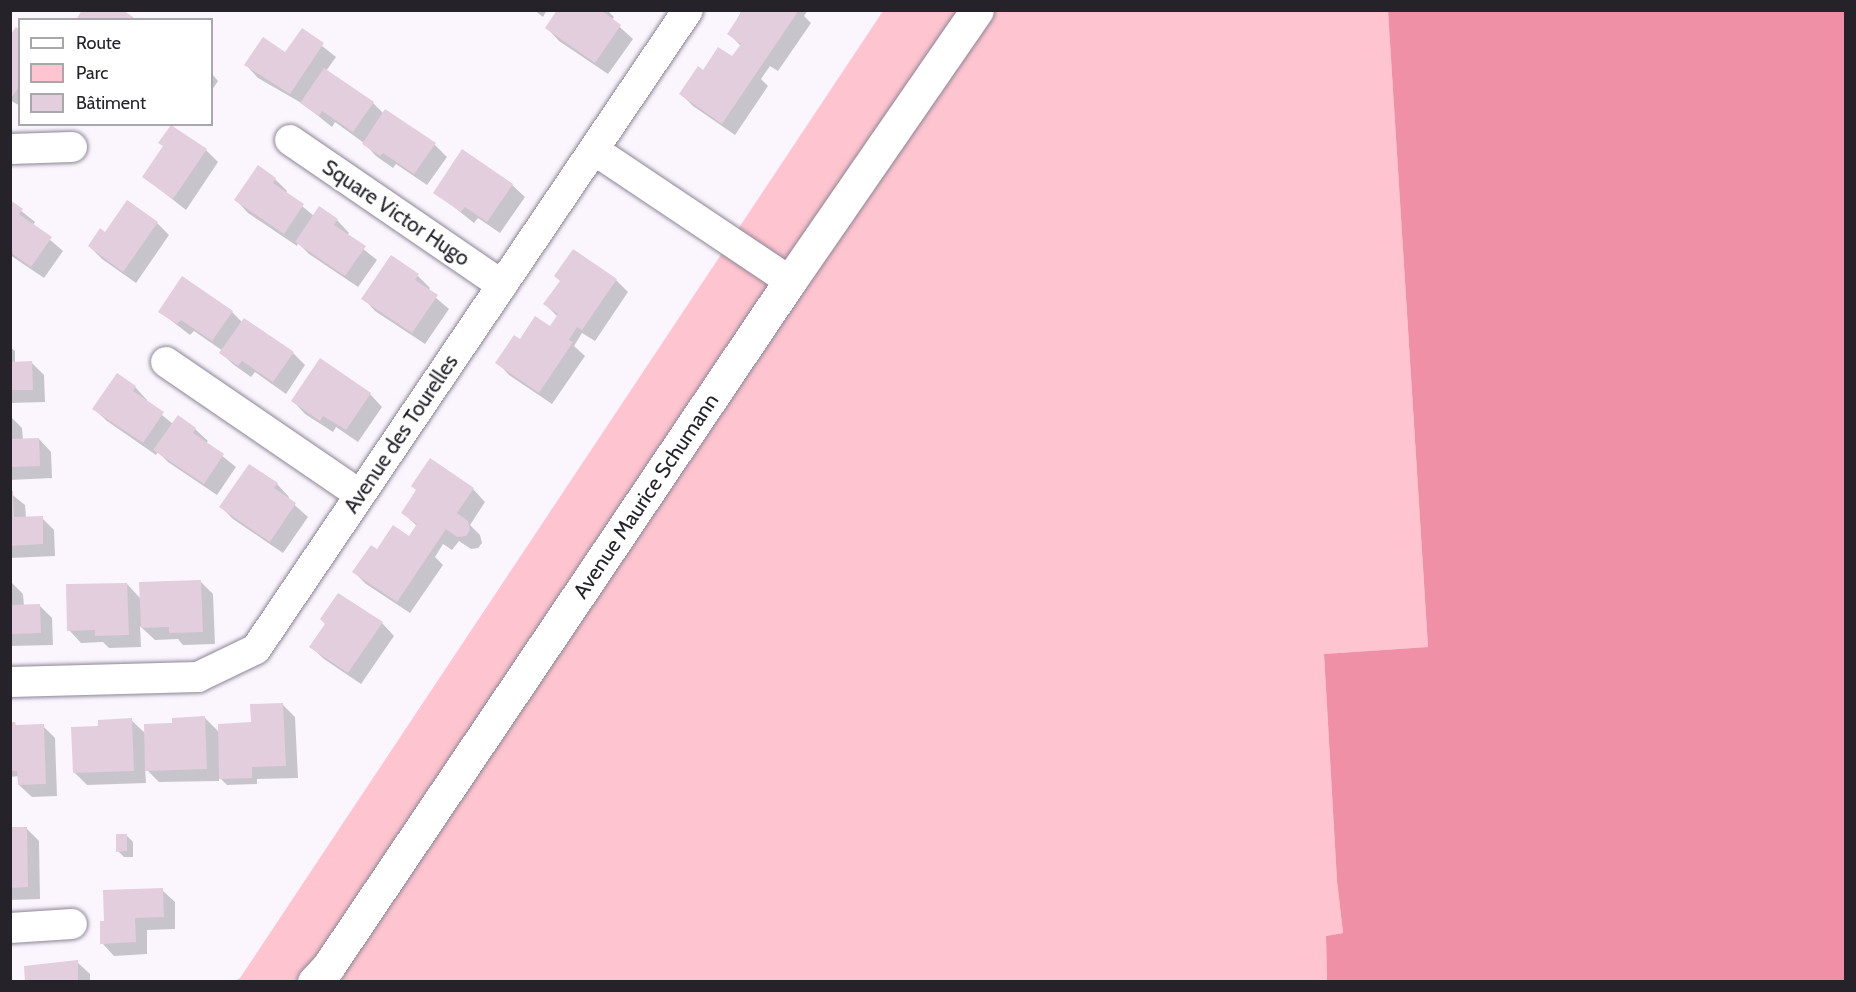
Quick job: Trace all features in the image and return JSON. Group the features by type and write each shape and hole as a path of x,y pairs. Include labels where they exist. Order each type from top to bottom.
{"street":[{"name":"Avenue Maurice Schumann","path":"314,981 328,967 790,281 977,10"},
{"name":"Avenue des Tourelles","path":"10,682 198,678 256,649 688,11"},
{"name":"Square Victor Hugo","path":"290,140 502,285"},
{"path":"10,149 72,147"},
{"path":"594,150 790,281"},
{"path":"166,362 360,495"},
{"path":"10,928 72,924"}],"green space":[{"path":"883,11 1388,11 1428,647 1324,654 1337,881 1343,933 1326,936 1327,981 234,982 240,978"}],"shaded area":[{"path":"1388,11 1845,11 1845,981 1327,981 1326,936 1343,933 1337,881 1324,654 1428,647"}],"building":[{"path":"82,10 123,10 134,18 77,18"},
{"path":"557,10 601,10 621,25 595,63 545,28"},
{"path":"743,10 799,10 722,124 679,94 698,66 703,70 718,47 732,56 741,44 727,34"},
{"path":"16,27 18,28 18,89 10,99 10,35"},
{"path":"302,28 324,43 290,94 244,65 263,37 285,52"},
{"path":"324,68 374,102 353,132 322,111 319,116 300,103"},
{"path":"385,109 436,143 414,174 383,153 380,156 362,144"},
{"path":"172,126 207,149 173,199 142,177 163,146 158,143"},
{"path":"462,149 513,184 487,222 465,207 461,212 433,193"},
{"path":"258,165 276,178 273,183 304,204 284,234 234,200"},
{"path":"10,200 23,209 19,214 52,237 31,267 10,252"},
{"path":"127,200 158,222 123,272 88,246 100,228 105,232"},
{"path":"319,206 338,219 334,225 366,246 345,276 295,242"},
{"path":"573,249 617,279 582,330 577,327 569,340 573,342 539,393 495,363 514,335 520,339 535,316 550,326 558,314 543,304 560,281 554,276"},
{"path":"391,255 419,274 415,280 438,295 412,333 361,299"},
{"path":"182,276 233,311 212,341 181,320 177,324 158,312"},
{"path":"244,318 294,352 273,382 242,361 238,366 219,353"},
{"path":"320,358 371,393 346,430 323,416 320,421 291,401"},
{"path":"32,361 33,390 10,390 10,362"},
{"path":"117,373 136,386 133,391 164,412 143,443 92,409"},
{"path":"178,415 196,428 193,433 224,454 204,484 153,450"},
{"path":"39,438 40,466 10,467 10,439"},
{"path":"430,458 474,488 457,513 468,521 470,530 466,536 457,537 446,529 397,602 352,572 371,545 377,549 393,525 409,536 417,524 401,513 416,490 411,486"},
{"path":"249,464 278,483 274,488 296,503 270,542 219,507"},
{"path":"10,491 13,491 14,517 43,516 43,544 10,546"},
{"path":"201,580 203,632 169,633 169,627 141,628 139,582"},
{"path":"127,583 129,635 95,636 95,630 67,631 66,584"},
{"path":"338,593 383,622 348,673 309,647 325,624 320,619"},
{"path":"40,604 41,633 10,634 10,605"},
{"path":"283,703 286,766 252,767 252,778 219,779 218,724 251,722 250,704"},
{"path":"205,716 207,769 145,771 144,724 172,723 172,718"},
{"path":"132,718 134,771 73,773 71,727 98,726 98,720"},
{"path":"10,722 15,722 16,725 44,724 46,784 18,785 17,771 10,771"},
{"path":"10,827 27,827 28,887 10,888"},
{"path":"116,834 127,834 127,851 116,852"},
{"path":"163,888 164,917 135,918 136,942 100,944 100,921 104,921 103,890"},
{"path":"78,960 78,982 25,982 24,966"}]}
